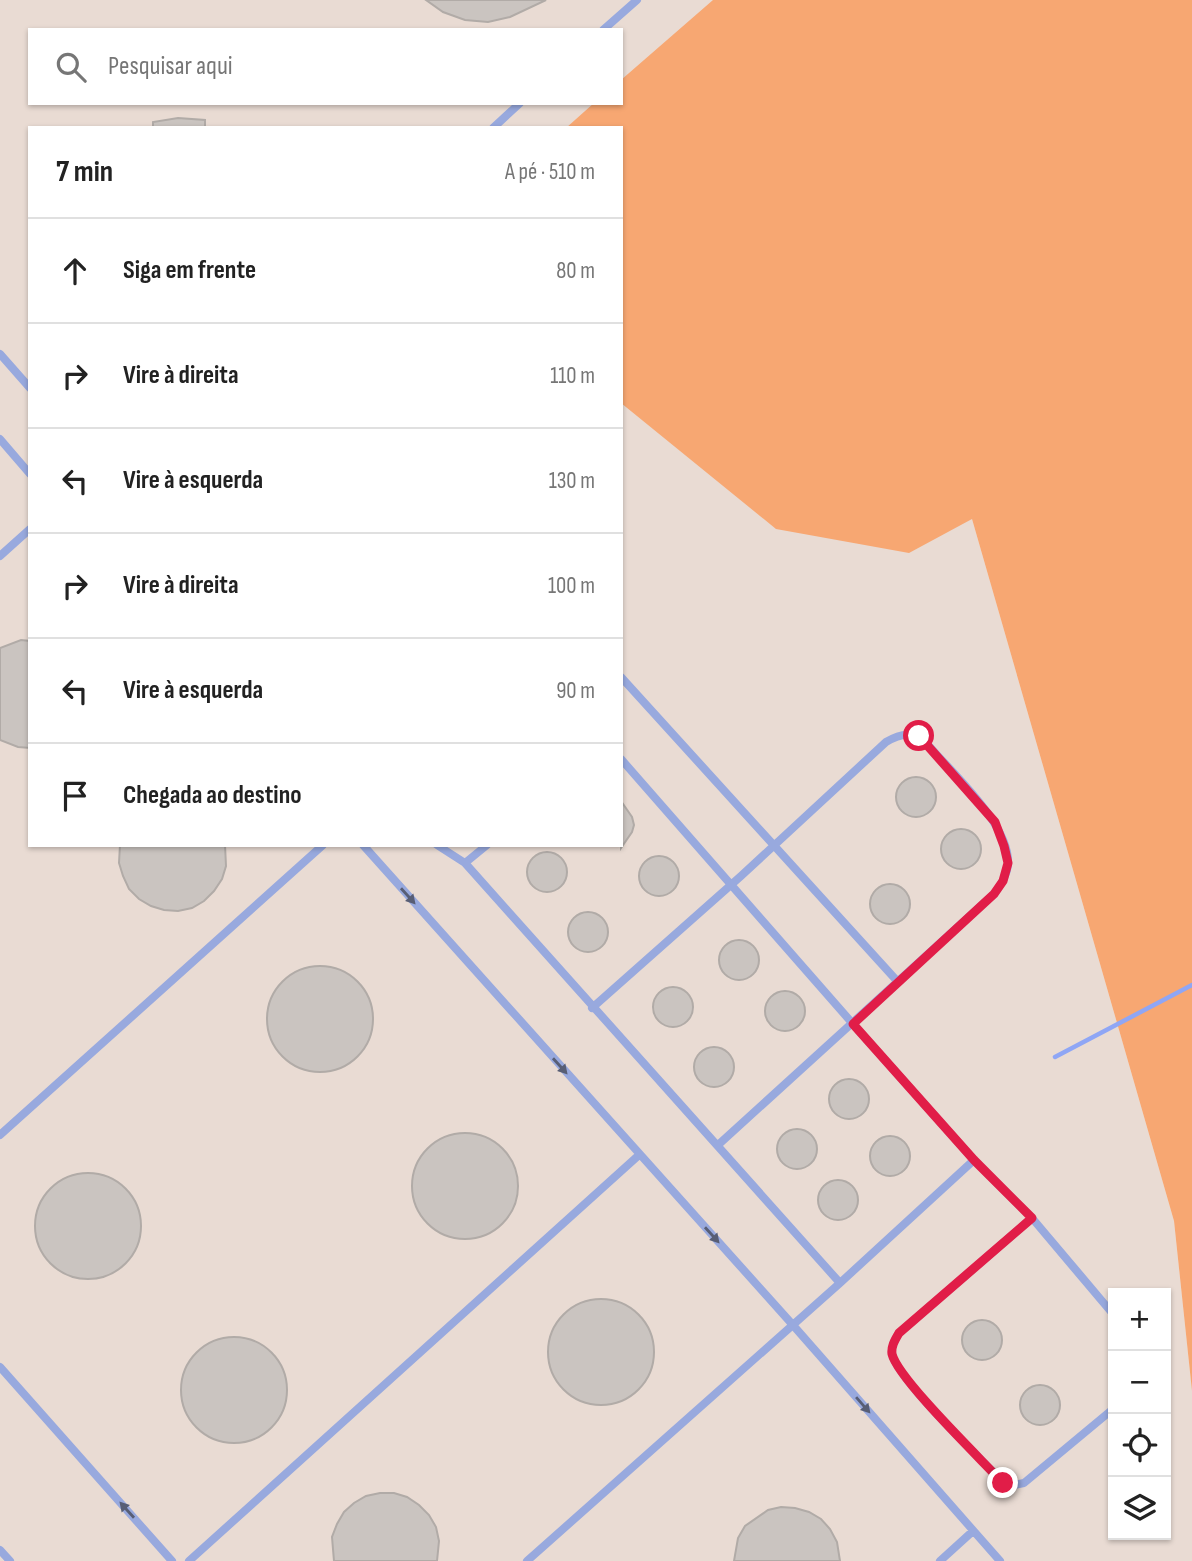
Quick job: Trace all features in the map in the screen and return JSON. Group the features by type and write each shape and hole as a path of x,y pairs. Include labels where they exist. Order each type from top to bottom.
{"lane":[{"path":"605,28 636,0"},
{"path":"494,126 518,105"},
{"path":"0,354 28,386"},
{"path":"0,439 28,472"},
{"path":"0,555 28,531"},
{"path":"623,679 898,982"},
{"path":"592,1008 886,742 908,733 919,736 930,747 995,822 1008,863 1003,881 994,894 718,1145"},
{"path":"623,761 974,1160 1032,1218 1108,1308"},
{"path":"0,1135 321,847"},
{"path":"365,847 792,1324 1000,1561"},
{"path":"440,847 465,863 841,1283"},
{"path":"465,863 485,847"},
{"path":"189,1561 639,1155"},
{"path":"527,1561 841,1283 974,1160"},
{"path":"1032,1218 899,1333 893,1344 895,1362 915,1388 1003,1483 1024,1483 1108,1413"},
{"path":"0,1367 172,1561"},
{"path":"940,1561 973,1531"},
{"path":"0,1550 10,1561"}],"shaded area":[{"path":"0,0 1111,0 972,519 1174,1221 1192,1391 1192,1561 0,1561"},
{"path":"713,0 1192,0 1192,1391 1174,1221 972,519 909,553 776,529 623,405 623,126 568,126 592,105 623,105 623,78"}],"building":[{"path":"426,0 546,0 510,17 488,22 465,20 443,12"},
{"path":"178,118 205,120 205,126 153,126 153,122"},
{"path":"21,640 28,641 28,748 0,740 0,648"},
{"path":"916,777 930,783 936,797 930,811 916,817 902,811 896,797 902,783"},
{"path":"623,804 632,817 632,832 623,845"},
{"path":"961,829 975,835 981,849 975,863 961,869 947,863 941,849 947,835"},
{"path":"120,847 225,847 226,866 214,891 192,908 178,911 151,906 139,899 129,889 119,863"},
{"path":"547,852 561,858 567,872 561,886 547,892 533,886 527,872 533,858"},
{"path":"659,856 673,862 679,876 673,890 659,896 645,890 639,876 645,862"},
{"path":"890,884 904,890 910,904 904,918 890,924 876,918 870,904 876,890"},
{"path":"588,912 602,918 608,932 602,946 588,952 574,946 568,932 574,918"},
{"path":"739,940 753,946 759,960 753,974 739,980 725,974 719,960 725,946"},
{"path":"320,966 340,970 358,981 369,999 373,1019 369,1039 358,1057 340,1068 320,1072 300,1068 282,1057 271,1039 267,1019 271,999 282,981 300,970"},
{"path":"673,987 687,993 693,1007 687,1021 673,1027 659,1021 653,1007 659,993"},
{"path":"785,991 799,997 805,1011 799,1025 785,1031 771,1025 765,1011 771,997"},
{"path":"714,1047 728,1053 734,1067 728,1081 714,1087 700,1081 694,1067 700,1053"},
{"path":"849,1079 863,1085 869,1099 863,1113 849,1119 835,1113 829,1099 835,1085"},
{"path":"797,1129 811,1135 817,1149 811,1163 797,1169 783,1163 777,1149 783,1135"},
{"path":"465,1133 485,1137 503,1148 514,1166 518,1186 514,1206 503,1224 485,1235 465,1239 445,1235 427,1224 416,1206 412,1186 416,1166 427,1148 445,1137"},
{"path":"890,1136 904,1142 910,1156 904,1170 890,1176 876,1170 870,1156 876,1142"},
{"path":"88,1173 108,1177 126,1188 137,1206 141,1226 137,1246 126,1264 108,1275 88,1279 68,1275 50,1264 39,1246 35,1226 39,1206 50,1188 68,1177"},
{"path":"838,1180 852,1186 858,1200 852,1214 838,1220 824,1214 818,1200 824,1186"},
{"path":"601,1299 621,1303 639,1314 650,1332 654,1352 650,1372 639,1390 621,1401 601,1405 581,1401 563,1390 552,1372 548,1352 552,1332 563,1314 581,1303"},
{"path":"982,1320 996,1326 1002,1340 996,1354 982,1360 968,1354 962,1340 968,1326"},
{"path":"234,1337 254,1341 272,1352 283,1370 287,1390 283,1410 272,1428 254,1439 234,1443 214,1439 196,1428 185,1410 181,1390 185,1370 196,1352 214,1341"},
{"path":"1040,1385 1054,1391 1060,1405 1054,1419 1040,1425 1026,1419 1020,1405 1026,1391"},
{"path":"380,1493 407,1497 429,1515 436,1527 439,1541 437,1561 334,1561 332,1537 344,1512 366,1496"},
{"path":"781,1507 809,1512 821,1519 837,1542 840,1561 734,1561 738,1538 745,1526 768,1510"}],"waterway":[{"path":"1055,1057 1192,985"}],"route":[{"path":"919,736 995,822 1008,863 1003,881 994,894 853,1024 974,1160 1032,1218 899,1333 892,1352 895,1362 915,1388 1003,1483"}]}
